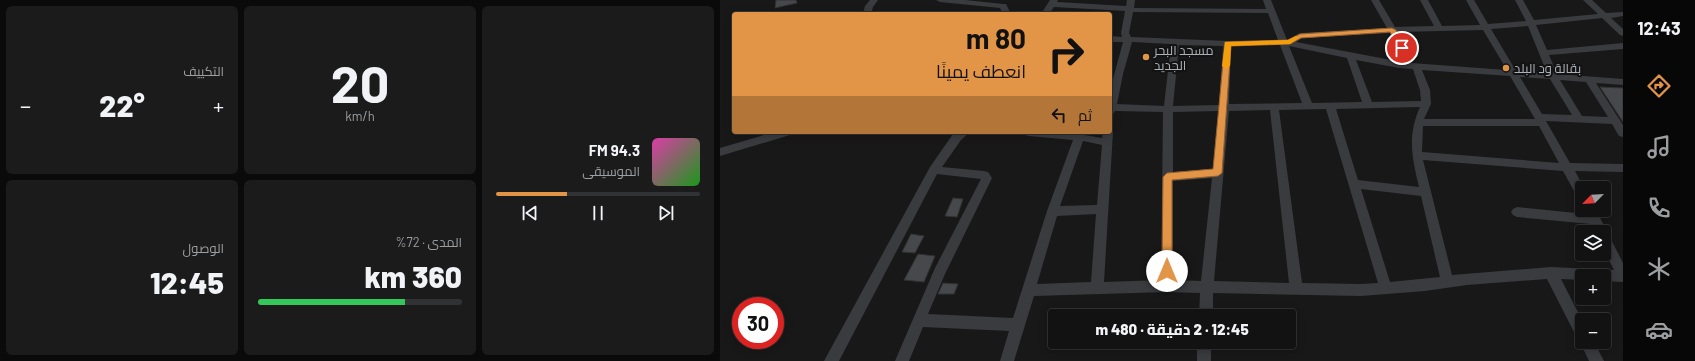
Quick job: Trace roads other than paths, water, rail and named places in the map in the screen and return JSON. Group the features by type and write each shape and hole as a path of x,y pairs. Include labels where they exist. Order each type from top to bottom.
{"street":[{"path":"866,12 874,0"},
{"path":"940,0 973,1 1005,7"},
{"path":"1216,0 1217,10"},
{"path":"1267,0 1287,42 1308,106"},
{"path":"1375,0 1402,48 1407,66"},
{"path":"1424,0 1439,28"},
{"path":"1470,0 1487,26 1512,73 1575,181"},
{"path":"1520,0 1553,76 1579,119"},
{"path":"1587,0 1623,33"},
{"path":"1046,12 1053,2 1217,10 1271,11"},
{"path":"983,12 987,4"},
{"path":"1112,90 1114,74 1128,40 1125,33 1130,6"},
{"path":"1287,42 1300,36 1392,30 1531,24 1623,14"},
{"path":"1112,39 1175,43 1227,44 1287,42 1309,48 1407,66 1623,82"},
{"path":"1167,286 1168,109 1175,43"},
{"path":"1206,309 1207,286 1224,108 1227,44"},
{"path":"1544,53 1623,46"},
{"path":"1350,55 1368,105"},
{"path":"1418,67 1425,90 1426,104 1418,123 1417,155 1447,281"},
{"path":"1589,79 1623,133"},
{"path":"1112,107 1168,109 1426,104"},
{"path":"1274,106 1296,289"},
{"path":"1330,106 1386,288"},
{"path":"1418,123 1579,119 1615,122"},
{"path":"720,152 779,134"},
{"path":"831,361 934,170 958,137 962,134"},
{"path":"1050,134 1079,137 1107,137 1097,288"},
{"path":"1007,361 1053,211 1079,137"},
{"path":"1417,155 1552,167 1567,166 1623,168"},
{"path":"902,361 948,254 986,178 984,175 934,170"},
{"path":"1167,177 1218,173"},
{"path":"1355,184 1426,192"},
{"path":"1053,211 1103,209"},
{"path":"1517,212 1575,214"},
{"path":"1028,290 1167,286 1340,290 1426,285 1447,281 1551,273 1623,276 1611,251"},
{"path":"1551,273 1575,319"},
{"path":"920,320 1017,325"},
{"path":"1204,349 1204,361"},
{"path":"1591,349 1597,361"}],"place":[{"name":"مسجد البحر الجديد","path":"1146,57"},
{"name":"بقالة ود البلد","path":"1506,68"}]}
